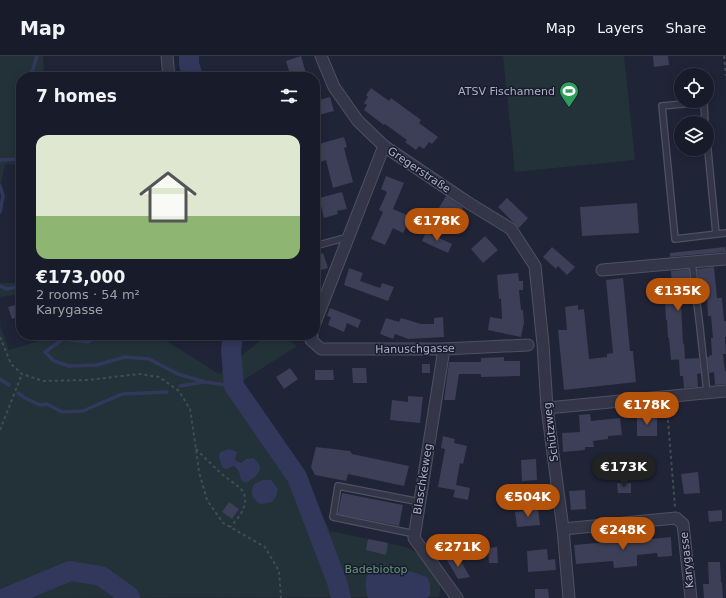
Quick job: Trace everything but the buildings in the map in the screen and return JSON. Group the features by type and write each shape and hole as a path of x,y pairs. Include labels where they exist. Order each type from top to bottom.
{"street":[{"path":"167,56 169,72"},
{"name":"Gregerstraße","path":"320,56 334,87 358,120 384,146 510,229 535,266"},
{"path":"320,310 384,146"},
{"path":"602,270 726,259"},
{"name":"Schützweg","path":"535,266 543,344 547,408 563,529 569,598"},
{"name":"Hanuschgasse","path":"312,340 321,349 444,349 528,345"},
{"name":"Blaschkeweg","path":"415,534 444,349"},
{"path":"547,408 726,391"},
{"name":"Karygasse","path":"563,529 676,518 683,524 691,598"},
{"path":"415,534 414,538 455,597"}],"lane":[{"path":"705,116 704,102 662,106 675,239 726,233"},
{"path":"709,156 716,234"},
{"path":"320,245 348,237"},
{"path":"692,262 707,393"},
{"path":"415,534 333,517 338,486 420,502"}],"path":[{"path":"724,56 726,76"},
{"path":"0,337 11,364 22,374 43,381 88,380 140,374 159,377 178,391 190,409 199,472 207,500 223,523 265,547 279,571 280,598"},
{"path":"0,430 22,374"},
{"path":"666,396 676,518"},
{"path":"196,449 211,464 241,489 245,498 243,511 230,527"}],"green space":[{"path":"0,56 43,56 44,72 16,72 16,165 5,164 0,189"},
{"name":"ATSV Fischamend","path":"503,56 624,56 635,160 515,172"},
{"path":"0,283 16,283 16,295 0,297"},
{"name":"Badebiotop","path":"0,325 9,350 42,340 165,340 219,374 261,340 288,340 297,346 239,383 304,481 330,531 406,547 420,555 437,578 440,585 438,597 0,598","holes":["246,459 241,480 239,472 233,466 226,469 235,460 241,463"]}],"water":[{"path":"229,449 237,452 235,460 241,463 246,459 254,458 259,464 260,470 255,477 246,483 241,480 239,472 234,466 226,469 222,467 219,457 220,452"},
{"path":"263,480 271,480 278,489 276,497 273,501 260,504 253,497 252,490 254,484"},
{"path":"387,565 402,568 428,578 430,595 427,598 368,598 366,591 367,576 374,568"}],"waterway":[{"path":"32,72 37,56"},
{"path":"189,56 189,64 191,72"},
{"path":"0,161 16,159"},
{"path":"0,186 3,196 0,212"},
{"path":"0,286 7,289 16,287"},
{"path":"62,340 45,352 54,361 69,366 97,365 125,357 149,359 178,374 205,382 234,386"},
{"path":"71,340 88,342 92,340"},
{"path":"232,340 231,350 234,386 297,477 337,582 341,598"},
{"path":"0,379 9,385"},
{"path":"180,386 204,382"},
{"path":"18,393 40,405 47,404 62,412 83,411 122,394 167,392"},
{"path":"5,598 70,571 101,576 130,598"}],"place":[{"name":"ATSV Fischamend","path":"569,108"}]}
